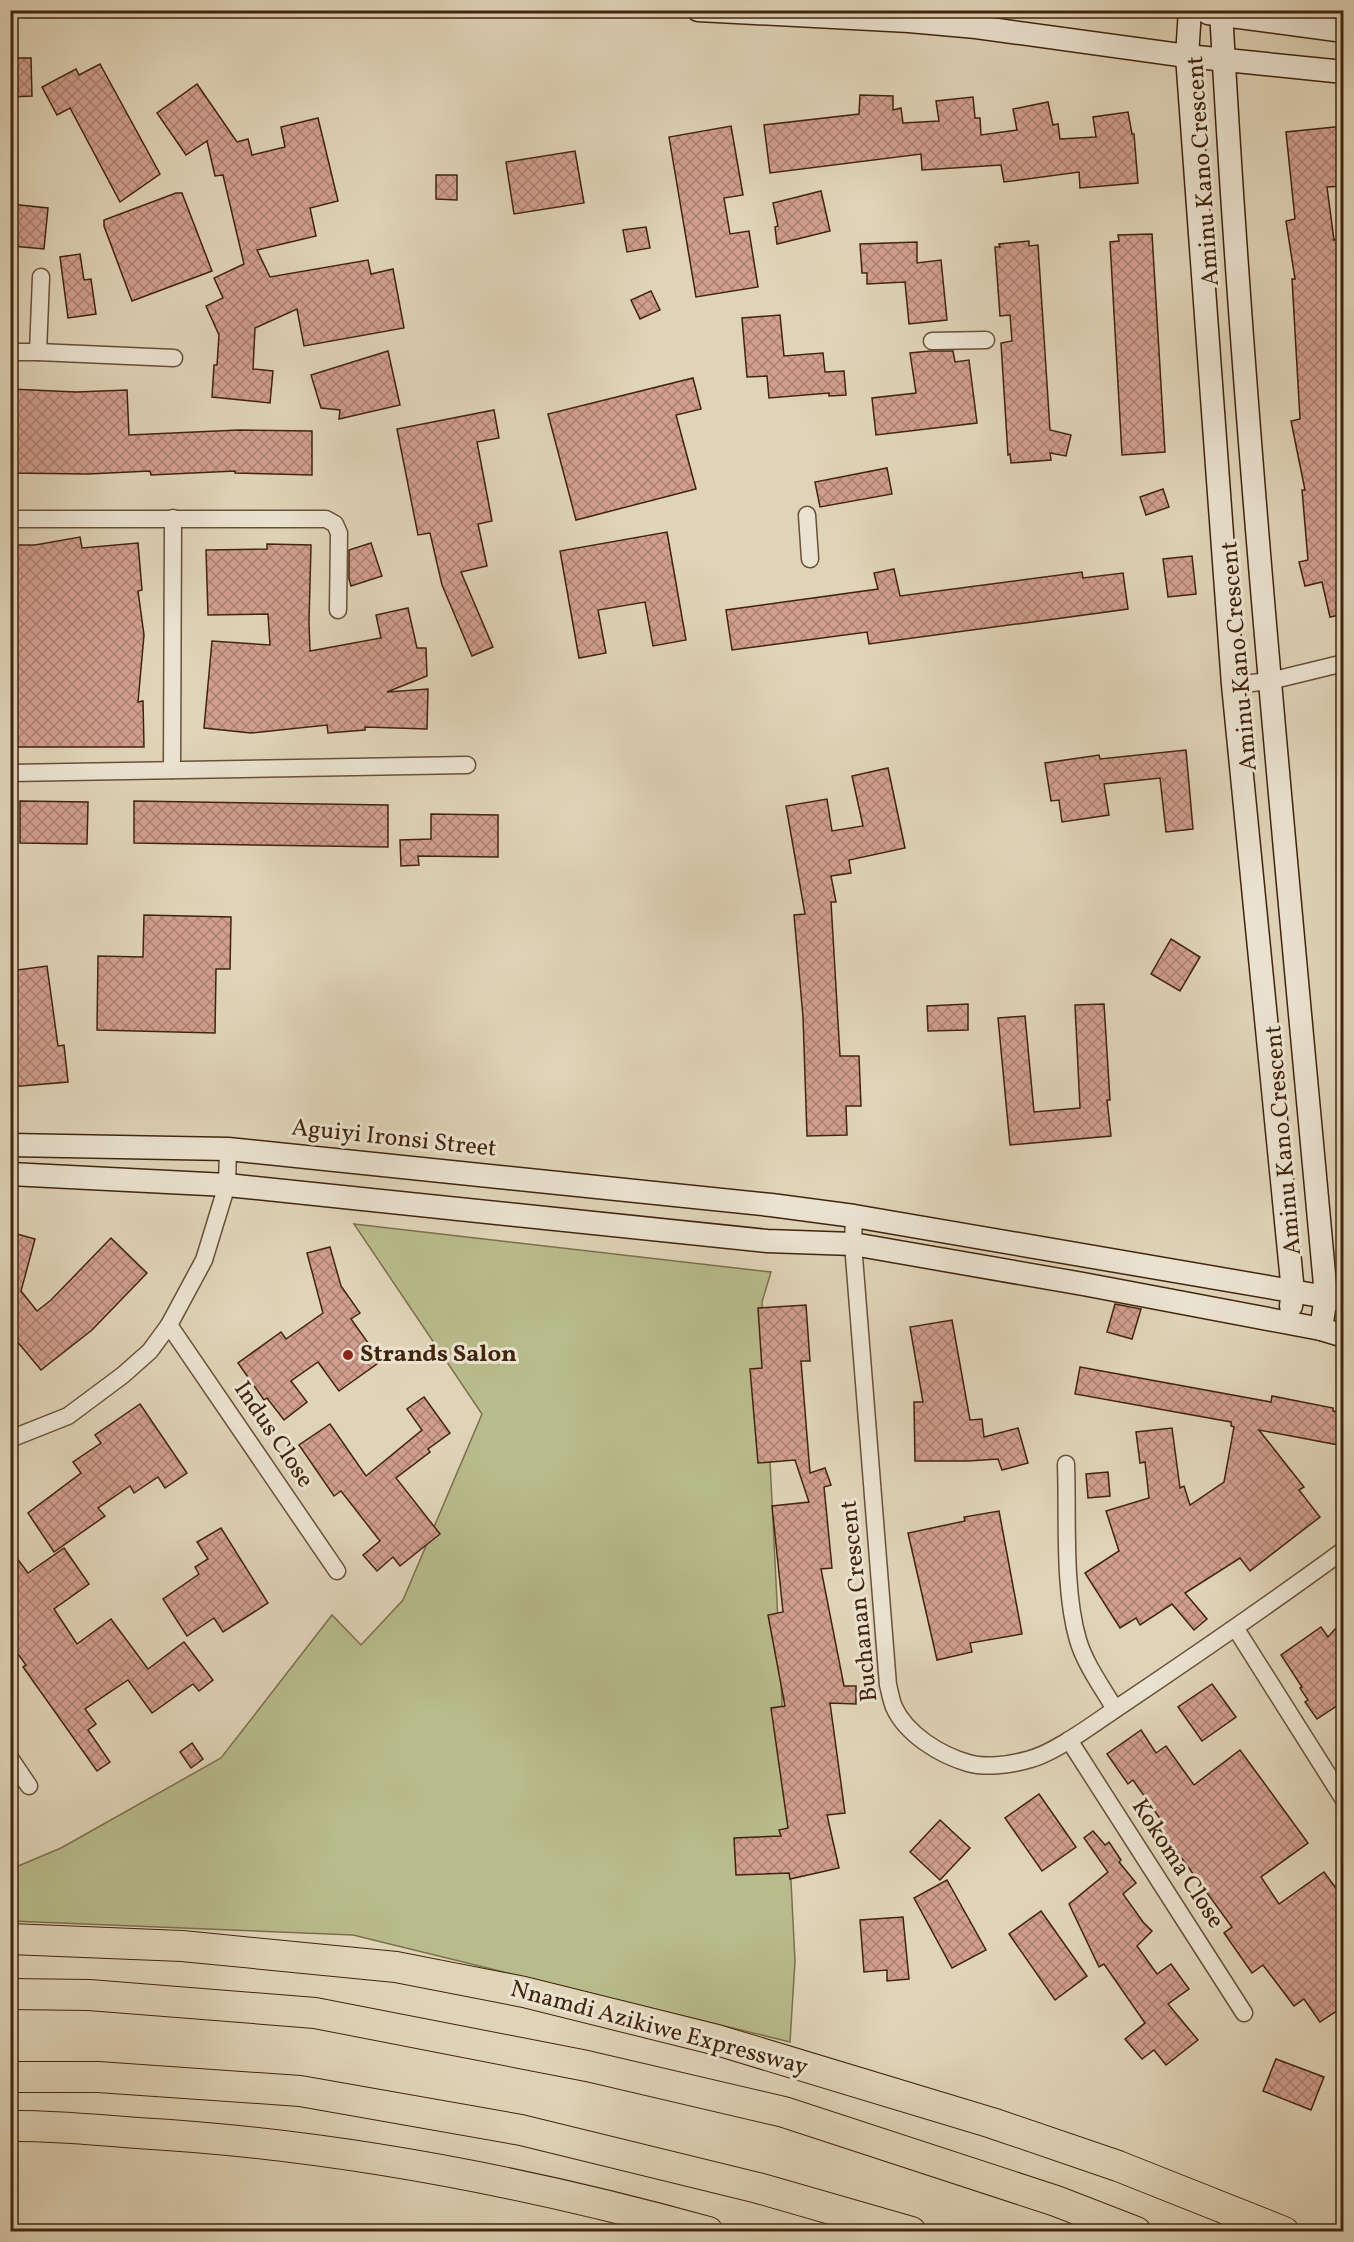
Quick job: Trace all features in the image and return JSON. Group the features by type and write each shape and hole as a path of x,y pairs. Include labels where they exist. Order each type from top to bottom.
{"highway":[{"name":"Nnamdi Azikiwe Expressway","path":"10,1939 182,1946 396,1967 524,1992 717,2040 992,2123 1118,2166 1284,2232"},
{"name":"Nnamdi Azikiwe Expressway","path":"10,1994 89,1995 315,2013 587,2067 794,2115 1046,2197 1136,2232"},
{"path":"10,2077 98,2078 300,2091 520,2130 758,2188 911,2232"},
{"path":"10,2126 210,2137 411,2163 634,2211 708,2232"}],"main road":[{"path":"698,10 897,20 976,27 1187,56 1344,72"},
{"name":"Aminu Kano Crescent","path":"1190,10 1187,56 1233,685 1293,1292 1289,1323"},
{"path":"1197,10 1251,15 1344,31"},
{"name":"Aminu Kano Crescent","path":"1221,13 1253,495 1270,681 1335,1298 1321,1329"},
{"name":"Aguiyi Ironsi Street","path":"10,1145 228,1149 771,1205"},
{"path":"10,1174 227,1185 767,1241 853,1244 1083,1284 1321,1329 1344,1336"},
{"name":"Aminu Kano Crescent","path":"771,1205 854,1216 1335,1298"}],"street":[{"path":"38,352 41,277"},
{"path":"932,341 986,340"},
{"path":"10,352 174,358"},
{"path":"807,515 810,559"},
{"path":"172,770 173,518"},
{"path":"10,519 326,519 335,524 339,533 338,610"},
{"path":"1233,685 1270,681 1344,663"},
{"path":"10,773 467,765"},
{"path":"10,1438 68,1416 123,1375 150,1351 169,1325 204,1260 227,1185 228,1149"},
{"name":"Buchanan Crescent","path":"854,1216 853,1244 887,1673 894,1707 904,1723 919,1737 945,1754 970,1764 1004,1764 1029,1760 1069,1740 1236,1629 1344,1550"},
{"name":"Indus Close","path":"169,1325 337,1571"},
{"path":"1066,1464 1070,1599 1078,1641 1089,1665 1115,1709"},
{"path":"1236,1629 1344,1800"},
{"name":"Kokoma Close","path":"1069,1740 1244,2013"},
{"path":"10,1758 29,1786"}],"green space":[{"path":"354,1224 771,1272 762,1302 795,1961 790,2042 353,1935 11,1921 11,1869 61,1848 221,1758 332,1615 361,1645 403,1600 482,1414"}],"building":[{"path":"10,58 31,58 32,96 10,97"},
{"path":"100,64 160,174 120,202 70,108 57,115 42,87 76,69 79,75"},
{"path":"197,84 237,142 248,139 252,155 285,147 281,127 318,118 338,201 310,208 316,236 257,250 270,277 368,260 371,274 393,269 404,328 304,346 297,309 255,328 253,369 273,371 270,403 212,397 219,335 206,306 223,298 214,278 244,264 223,175 215,176 207,141 186,155 157,113"},
{"path":"860,95 893,96 893,110 901,108 903,123 939,121 936,101 973,97 975,118 980,118 981,135 1017,130 1013,109 1048,102 1053,125 1058,124 1060,139 1096,137 1093,117 1128,112 1132,134 1134,134 1138,183 1080,188 1079,172 1004,182 1001,165 922,170 921,154 770,173 764,125 859,114"},
{"path":"731,126 743,195 724,198 730,234 749,231 758,287 696,297 669,137"},
{"path":"1344,126 1344,186 1327,187 1334,240 1344,238 1344,614 1330,617 1322,582 1305,586 1299,562 1308,560 1302,490 1305,490 1291,421 1300,419 1292,279 1295,279 1286,221 1295,219 1286,132"},
{"path":"575,151 584,203 514,214 506,162"},
{"path":"436,175 457,175 457,200 436,199"},
{"path":"821,191 830,231 777,244 775,227 778,226 773,203"},
{"path":"176,193 182,193 212,271 132,301 104,226 104,220"},
{"path":"10,204 48,208 44,249 12,246 14,230 10,229"},
{"path":"646,227 650,248 627,252 623,230"},
{"path":"1152,234 1165,452 1122,455 1110,242 1119,241 1118,235"},
{"path":"1029,241 1029,246 1038,245 1050,430 1071,435 1066,456 1050,453 1051,460 1011,463 1010,454 1008,455 1001,343 1012,341 1010,315 1000,316 995,247 1000,247 999,244"},
{"path":"917,242 917,263 941,260 947,320 909,324 905,282 867,284 867,273 862,273 860,244"},
{"path":"80,254 84,280 91,279 96,314 68,318 60,257"},
{"path":"651,291 660,310 640,319 631,300"},
{"path":"780,315 784,356 823,353 825,372 844,371 846,395 829,396 829,393 769,398 767,376 747,377 742,318"},
{"path":"388,351 400,405 339,419 340,410 321,408 311,375"},
{"path":"953,351 955,362 969,360 977,423 876,435 872,398 916,393 910,353"},
{"path":"693,378 701,409 676,415 696,489 576,520 548,414"},
{"path":"10,389 76,392 127,390 129,435 239,430 312,431 312,475 235,473 235,471 151,475 150,471 88,474 10,473"},
{"path":"494,410 499,438 477,442 492,521 478,524 487,566 461,572 493,647 472,656 442,585 430,533 418,535 397,429"},
{"path":"887,468 892,494 820,507 815,482"},
{"path":"1163,489 1169,507 1146,515 1140,497"},
{"path":"667,532 686,640 653,646 645,602 598,610 606,653 579,658 560,551"},
{"path":"80,537 82,548 138,543 142,590 138,591 144,635 138,702 143,701 144,747 10,747 10,545 35,545"},
{"path":"371,543 382,576 351,586 349,550"},
{"path":"267,544 311,545 310,651 381,638 376,615 408,608 417,648 426,648 427,676 387,692 428,689 427,729 365,727 365,730 328,733 327,725 251,733 204,728 212,641 270,645 268,614 208,615 206,550 267,549"},
{"path":"1192,556 1196,594 1168,597 1163,559"},
{"path":"894,569 900,596 1082,572 1083,578 1123,573 1128,609 869,644 867,632 732,650 726,610 878,589 874,573"},
{"path":"1186,750 1193,829 1166,832 1160,778 1104,784 1109,815 1062,822 1059,800 1051,801 1045,763 1099,755 1100,759"},
{"path":"888,768 905,848 849,860 851,873 831,876 836,902 831,902 840,1056 859,1056 861,1106 846,1106 847,1135 807,1136 803,1017 794,915 805,914 786,806 827,799 832,831 863,826 852,776"},
{"path":"20,801 88,802 87,844 20,843"},
{"path":"134,801 388,805 388,847 134,843"},
{"path":"431,814 498,815 498,857 418,856 419,865 401,866 400,840 431,839"},
{"path":"144,915 231,917 230,969 216,969 215,1033 97,1030 98,956 143,957"},
{"path":"1171,939 1200,957 1180,991 1151,974"},
{"path":"47,966 58,1046 64,1045 68,1082 10,1087 10,971"},
{"path":"968,1004 968,1030 928,1031 927,1006"},
{"path":"1104,1004 1110,1100 1107,1100 1111,1136 1010,1145 998,1018 1025,1016 1034,1112 1080,1108 1075,1005"},
{"path":"10,1232 35,1239 21,1291 37,1311 51,1300 111,1238 147,1273 92,1330 41,1370 10,1333"},
{"path":"330,1247 341,1286 360,1313 351,1319 381,1361 339,1391 318,1362 291,1381 307,1402 284,1420 267,1398 264,1400 238,1363 281,1332 286,1339 323,1313 307,1253"},
{"path":"1115,1304 1141,1309 1132,1339 1107,1332"},
{"path":"806,1305 810,1361 801,1361 810,1473 825,1468 831,1485 824,1487 832,1568 821,1569 844,1686 856,1686 856,1704 830,1703 845,1813 827,1815 839,1868 790,1879 789,1873 736,1875 734,1838 781,1836 779,1830 788,1828 771,1708 785,1706 768,1615 783,1612 772,1506 809,1502 795,1460 758,1463 750,1369 762,1368 758,1308"},
{"path":"952,1320 970,1420 982,1419 984,1437 1018,1428 1028,1463 1002,1470 998,1459 915,1461 914,1402 923,1402 910,1327"},
{"path":"1080,1367 1271,1402 1272,1396 1333,1408 1333,1411 1344,1413 1344,1446 1259,1430 1304,1487 1299,1490 1320,1517 1250,1571 1240,1558 1185,1593 1207,1619 1194,1630 1172,1604 1140,1625 1136,1618 1120,1628 1085,1573 1119,1551 1106,1511 1149,1498 1145,1462 1140,1463 1136,1432 1172,1428 1180,1488 1184,1486 1190,1505 1224,1482 1234,1427 1231,1426 1231,1422 1075,1394"},
{"path":"424,1397 450,1433 396,1478 440,1534 400,1566 393,1557 377,1571 363,1555 380,1541 341,1491 334,1496 299,1445 330,1424 366,1476 422,1430 407,1409"},
{"path":"140,1404 187,1473 165,1488 158,1477 134,1493 130,1486 98,1508 105,1516 54,1552 28,1513 81,1473 73,1462 101,1443 95,1435"},
{"path":"1108,1472 1110,1496 1088,1498 1086,1474"},
{"path":"999,1511 1022,1634 970,1643 972,1652 937,1660 908,1533 965,1521 964,1517"},
{"path":"221,1528 268,1603 223,1632 214,1618 187,1636 163,1599 199,1574 195,1567 208,1559 197,1542"},
{"path":"64,1548 89,1584 54,1609 77,1644 111,1619 148,1669 184,1642 213,1680 199,1691 193,1684 152,1713 128,1680 85,1709 96,1724 88,1730 110,1762 97,1771 23,1667 26,1665 10,1643 10,1549 28,1573"},
{"path":"1344,1619 1344,1701 1317,1719 1305,1702 1308,1700 1300,1688 1302,1687 1281,1655 1321,1627 1328,1637"},
{"path":"1212,1684 1236,1717 1202,1741 1178,1707"},
{"path":"1141,1730 1156,1753 1166,1746 1194,1785 1240,1750 1308,1843 1261,1877 1279,1904 1324,1872 1344,1899 1344,2006 1320,2022 1304,1999 1294,2006 1263,1965 1252,1973 1224,1933 1232,1927 1156,1823 1161,1820 1133,1780 1128,1784 1107,1754"},
{"path":"192,1743 203,1759 191,1768 180,1752"},
{"path":"1039,1794 1076,1847 1042,1871 1005,1818"},
{"path":"940,1820 970,1848 940,1880 910,1852"},
{"path":"1093,1831 1105,1845 1109,1842 1121,1860 1119,1862 1136,1883 1123,1894 1152,1931 1137,1946 1157,1974 1171,1964 1189,1989 1168,2004 1198,2040 1166,2065 1154,2050 1142,2059 1125,2039 1145,2023 1104,1964 1099,1967 1069,1904 1108,1872 1084,1838"},
{"path":"947,1880 986,1950 952,1968 914,1898"},
{"path":"1041,1911 1087,1976 1055,2000 1009,1934"},
{"path":"903,1917 909,1979 887,1981 887,1970 864,1972 860,1920"},
{"path":"1276,2059 1324,2077 1311,2110 1263,2091"}],"place":[{"name":"Strands Salon","path":"348,1355"}]}
